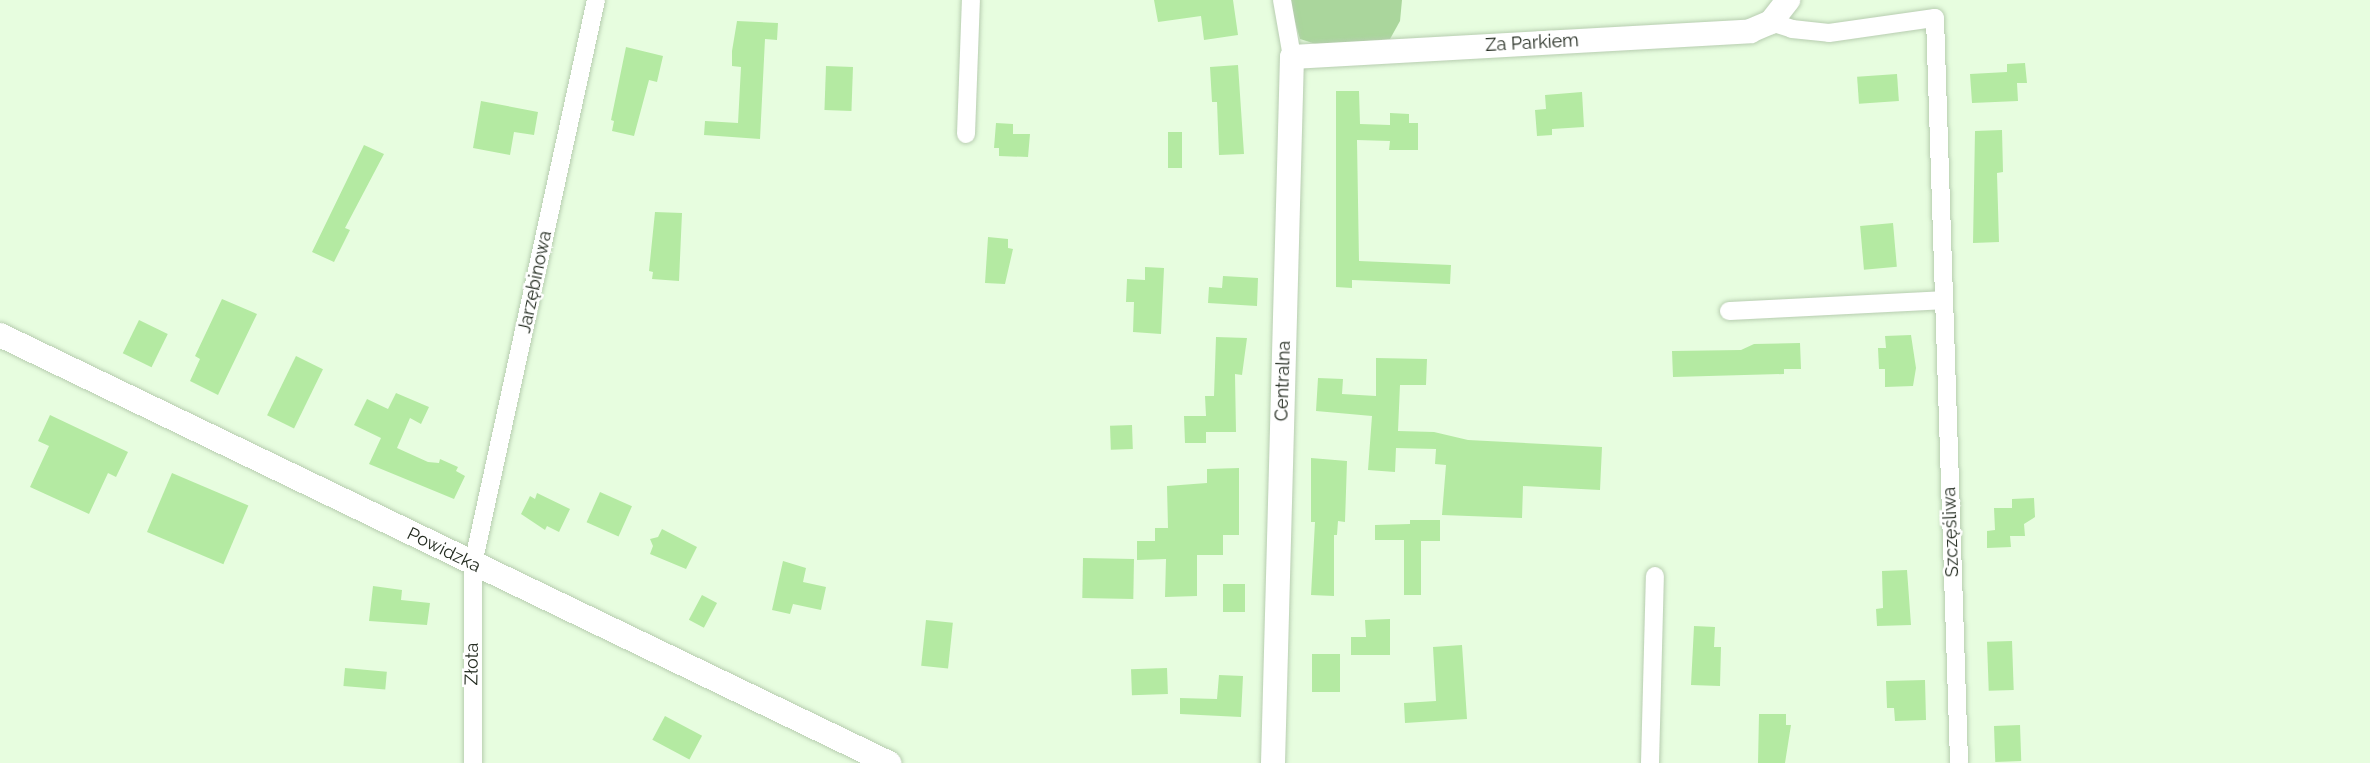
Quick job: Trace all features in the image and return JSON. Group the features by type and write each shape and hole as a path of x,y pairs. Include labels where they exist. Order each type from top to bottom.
{"street":[{"name":"Jarzębinowa","path":"473,564 596,0"},
{"path":"966,134 971,0"},
{"name":"Centralna","path":"1273,763 1292,57 1282,0"},
{"path":"1771,22 1788,0"},
{"name":"Szczęśliwa","path":"1771,22 1792,29 1829,33 1935,18 1959,763"},
{"name":"Za Parkiem","path":"1292,57 1750,31 1771,22"},
{"path":"1728,311 1943,300"},
{"name":"Powidzka","path":"0,335 889,763"},
{"name":"Złota","path":"473,564 473,763"},
{"path":"1650,763 1655,576"}],"green space":[{"path":"1289,0 1402,0 1400,21 1390,39 1319,45 1300,39"}],"building":[{"path":"1154,0 1233,0 1238,35 1204,40 1201,16 1158,22"},
{"path":"737,21 778,23 777,40 765,39 760,139 704,135 705,121 738,123 741,67 732,66"},
{"path":"626,47 663,56 657,82 649,80 634,136 612,131 614,121 611,120"},
{"path":"2025,63 2027,83 2017,83 2018,101 1972,103 1970,74 2007,72 2007,64"},
{"path":"1238,65 1244,154 1219,155 1217,102 1212,102 1210,67"},
{"path":"826,66 853,67 851,111 824,110"},
{"path":"1897,74 1899,101 1859,104 1857,77"},
{"path":"1336,91 1359,91 1360,124 1390,125 1390,113 1409,114 1409,123 1418,123 1418,150 1389,150 1390,141 1357,140 1359,261 1451,265 1450,284 1352,280 1352,288 1336,287"},
{"path":"1582,92 1584,127 1552,129 1552,135 1537,136 1535,110 1546,109 1545,95"},
{"path":"481,101 538,112 534,135 514,132 510,155 473,148"},
{"path":"996,123 1013,124 1013,134 1030,134 1028,157 999,156 999,148 994,148"},
{"path":"2002,130 2003,172 1997,173 1999,242 1973,243 1975,131"},
{"path":"1168,132 1182,132 1182,168 1168,168"},
{"path":"364,145 384,154 345,228 350,230 334,262 312,252"},
{"path":"655,212 682,213 679,281 652,279 653,272 649,271"},
{"path":"1893,223 1897,267 1864,270 1860,226"},
{"path":"988,237 1008,239 1008,248 1013,249 1005,284 985,283"},
{"path":"1145,267 1164,268 1161,334 1133,332 1134,302 1126,302 1127,279 1145,280"},
{"path":"1223,276 1258,278 1257,306 1208,303 1209,287 1222,288"},
{"path":"222,299 257,314 218,395 190,381 200,359 195,356"},
{"path":"139,320 168,334 152,367 123,353"},
{"path":"1911,335 1916,368 1913,386 1885,387 1885,369 1879,369 1878,348 1886,348 1885,336"},
{"path":"1216,337 1247,338 1242,375 1235,374 1236,432 1206,432 1206,443 1185,443 1184,416 1206,416 1205,396 1214,396"},
{"path":"1800,343 1801,369 1784,369 1784,374 1673,377 1672,351 1741,350 1754,344"},
{"path":"296,356 323,369 294,428 267,415"},
{"path":"1376,358 1427,359 1426,385 1400,385 1398,431 1434,432 1468,440 1602,447 1600,490 1523,486 1522,518 1442,515 1446,465 1435,464 1436,449 1396,448 1395,472 1368,470 1372,416 1316,411 1318,378 1343,379 1342,394 1376,396"},
{"path":"396,393 429,407 421,424 410,418 397,448 428,462 439,463 440,459 458,467 456,471 465,476 454,499 369,464 381,438 354,425 367,399 388,409"},
{"path":"50,415 128,452 116,477 108,473 89,514 30,487 49,446 38,441"},
{"path":"1132,425 1133,449 1111,450 1110,426"},
{"path":"1311,458 1347,461 1345,522 1338,521 1337,535 1334,535 1334,596 1311,595 1315,522 1311,522"},
{"path":"1239,468 1239,535 1223,535 1223,555 1197,555 1197,596 1165,597 1166,559 1137,560 1137,541 1155,541 1155,528 1168,528 1167,486 1207,483 1207,469"},
{"path":"172,473 248,505 223,564 147,532"},
{"path":"600,492 632,506 619,536 587,522"},
{"path":"537,493 570,509 559,532 547,526 545,530 521,514 530,496 535,499"},
{"path":"2034,498 2035,517 2024,524 2025,536 2010,536 2011,547 1987,548 1987,531 1995,530 1994,508 2012,508 2012,499"},
{"path":"1410,520 1440,520 1440,541 1421,541 1421,595 1404,595 1404,540 1375,540 1375,525 1410,524"},
{"path":"662,529 697,547 686,569 650,554 653,546 650,539 658,537"},
{"path":"1083,558 1134,559 1133,599 1082,598"},
{"path":"783,561 806,568 803,582 826,587 821,610 793,604 790,614 772,610"},
{"path":"1907,570 1911,625 1877,626 1876,609 1883,608 1882,571"},
{"path":"1223,584 1245,584 1245,612 1223,612"},
{"path":"373,586 402,590 401,600 430,603 427,625 369,621"},
{"path":"702,595 717,603 704,628 689,620"},
{"path":"1390,619 1390,655 1351,655 1351,637 1366,637 1365,620"},
{"path":"926,620 953,623 948,669 921,666"},
{"path":"1694,626 1715,627 1714,647 1721,647 1720,686 1691,685"},
{"path":"2012,641 2014,690 1989,691 1987,642"},
{"path":"1462,645 1467,719 1405,723 1404,703 1436,701 1433,647"},
{"path":"1312,654 1340,654 1340,692 1312,692"},
{"path":"345,668 387,672 385,690 343,686"},
{"path":"1167,668 1168,694 1132,695 1131,669"},
{"path":"1219,675 1243,676 1241,717 1180,714 1180,698 1217,699"},
{"path":"1925,680 1926,720 1895,721 1894,708 1887,708 1886,681"},
{"path":"1759,714 1786,714 1786,725 1791,725 1785,763 1758,763"},
{"path":"665,716 702,736 689,760 652,740"},
{"path":"2020,725 2021,761 1995,762 1994,726"}]}
